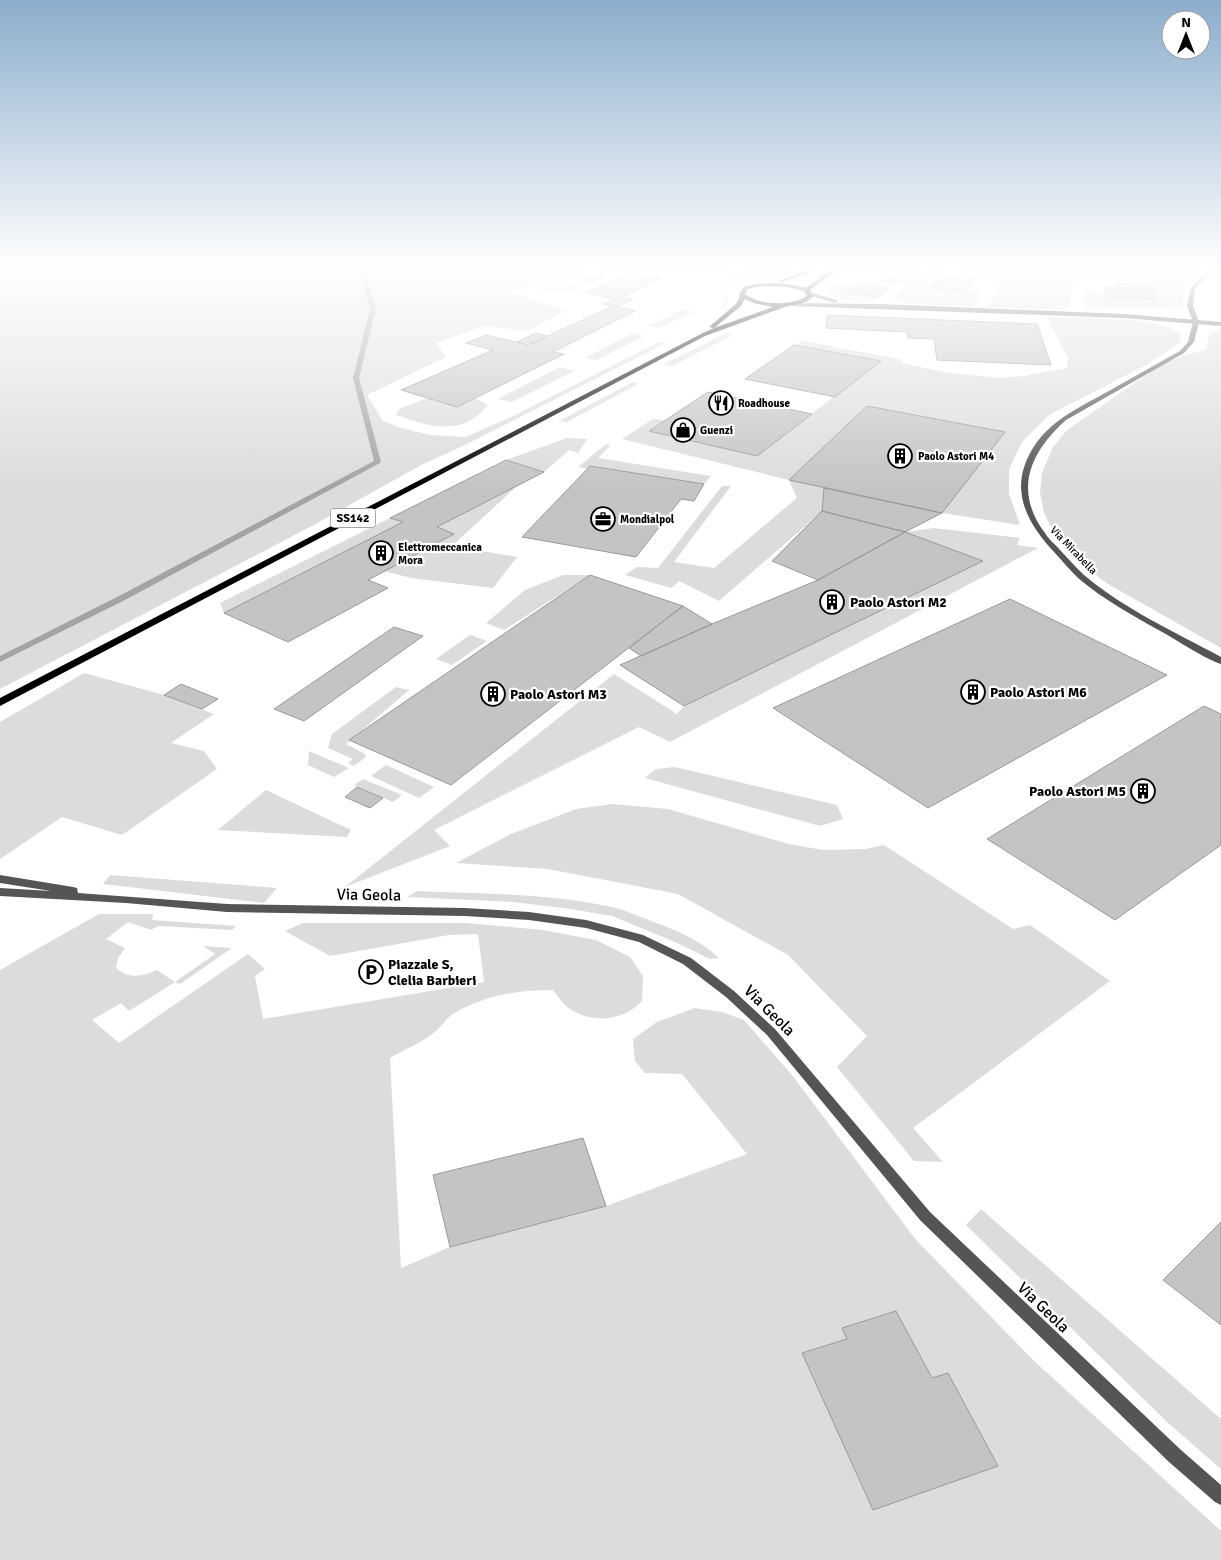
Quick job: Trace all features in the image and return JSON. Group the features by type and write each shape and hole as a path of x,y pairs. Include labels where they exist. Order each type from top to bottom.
{"main road":[{"name":"SS142","path":"0,704 692,341"}],"street":[{"name":"Via Mirabella","path":"1191,341 1182,352 1064,419 1050,430 1039,443 1025,470 1024,487 1028,508 1039,531 1088,583 1128,609 1221,661"},
{"name":"Via Geola","path":"0,879 126,899"},
{"name":"Via Geola","path":"0,892 126,899 227,908 465,912 529,916 586,924 643,939 687,961 730,994 771,1032 925,1216 1175,1456 1221,1496"}],"shaded area":[{"path":"0,341 442,341 436,343 446,357 367,395 383,421 401,428 430,435 465,437 509,418 659,342 666,343 465,445 423,464 310,527 0,689"},
{"path":"618,341 635,341 597,360 585,358"},
{"path":"710,341 722,341 672,366 664,364"},
{"path":"804,341 903,360 901,363 949,373 1002,378 1067,368 1068,358 1059,341 1180,341 1148,364 1049,415 1022,442 1009,469 1009,494 1020,525 942,513 834,501 719,601 679,581 671,588 625,575 637,567 658,568 722,486 731,486 674,562 714,568 797,498 789,480 622,439 653,419 665,420 650,431 757,456 880,361 794,345"},
{"path":"1208,341 1221,341 1221,648 1108,584 1076,560 1055,535 1044,513 1040,493 1042,473 1053,447 1067,430 1165,362 1206,349"},
{"path":"560,367 574,371 512,402 498,399"},
{"path":"633,382 638,384 567,422 559,421"},
{"path":"428,398 457,407 475,398 488,405 468,422 445,427 433,426 396,415 399,409"},
{"path":"567,438 587,439 578,453 569,450 544,472 506,460"},
{"path":"608,444 610,446 598,458 711,476 704,484 590,466 588,469 578,467"},
{"path":"517,486 452,546 517,557 493,588 411,578 384,571 454,534 437,527"},
{"path":"390,518 403,522 224,613 220,603"},
{"path":"934,528 1020,538 1017,545 1038,548 670,742 639,727 434,830 450,846 345,887 614,674 677,714 684,706 983,561 905,532"},
{"path":"563,575 590,575 504,630 486,623 525,590"},
{"path":"470,635 487,641 452,665 436,659"},
{"path":"84,673 164,695 214,714 171,743 204,751 217,769 122,835 62,817 0,859 0,722"},
{"path":"396,687 409,690 346,744 365,754 366,757 354,766 348,763 353,759 328,748 332,734"},
{"path":"309,751 349,768 334,777 308,765"},
{"path":"386,765 434,787 419,798 371,776"},
{"path":"675,767 837,805 843,819 820,826 645,778 656,769"},
{"path":"363,779 402,795 393,802 354,785"},
{"path":"266,790 351,830 347,837 218,830"},
{"path":"612,804 668,809 789,844 823,850 865,849 884,845 1013,929 1030,925 1110,981 913,1128 943,1162 914,1161 837,1067 867,1036 788,955 678,894 548,869 456,863 511,834 576,809"},
{"path":"110,875 277,888 264,903 103,884"},
{"path":"418,891 567,899 616,908 681,933 705,946 719,958 710,959 675,942 612,916 513,902 407,897"},
{"path":"99,914 153,914 152,920 236,926 232,930 158,926 151,930 128,922 106,939 125,948 118,958 116,968 121,972 136,976 157,970 175,982 129,1011 121,1003 92,1020 119,1043 248,954 265,969 255,976 263,1019 484,982 478,934 449,935 330,956 285,931 303,923 467,923 543,930 596,940 630,957 643,976 642,1001 625,1013 605,1018 584,1016 565,1005 553,990 527,991 502,995 477,1002 453,1014 432,1034 390,1058 401,1268 450,1247 606,1206 747,1154 682,1074 645,1073 635,1061 633,1039 657,1022 695,1008 722,1012 744,1020 792,1075 916,1240 1033,1360 1221,1531 1221,1560 0,1560 0,970"},
{"path":"203,946 232,948 180,984 175,982 215,954"},
{"path":"981,1209 1221,1419 1221,1469 1167,1422 966,1225"}],"building":[{"path":"472,341 510,341 528,345 537,341 575,341 553,352 564,354 457,407 401,390 493,350 466,343"},
{"path":"520,341 537,341 528,345 517,342"},
{"path":"934,341 1043,341 1051,365 937,360"},
{"path":"794,345 881,361 835,397 745,379"},
{"path":"708,392 812,414 757,456 649,431"},
{"name":"Paolo Astori M4","path":"867,406 1005,432 942,513 789,480"},
{"name":"Elettromeccanica Mora","path":"506,460 544,472 437,527 454,534 368,580 388,588 288,642 224,613 403,522 390,518"},
{"name":"Mondialpol","path":"590,466 704,484 694,501 681,499 636,557 522,537"},
{"path":"824,488 942,513 905,532 822,511"},
{"path":"822,511 905,532 818,580 772,561"},
{"name":"Paolo Astori M2","path":"905,532 983,561 684,706 620,665 818,580"},
{"name":"Paolo Astori M3","path":"590,575 683,606 451,785 349,740"},
{"name":"Paolo Astori M6","path":"1010,599 1167,675 928,808 773,708"},
{"path":"683,606 712,624 641,656 629,648"},
{"path":"394,627 423,636 304,721 274,709"},
{"path":"181,684 218,699 202,709 164,695"},
{"name":"Paolo Astori M5","path":"1204,706 1221,714 1221,845 1115,920 987,839"},
{"path":"357,787 383,798 370,808 345,797"},
{"path":"583,1138 606,1206 450,1247 433,1175"},
{"path":"1221,1222 1221,1325 1163,1280"},
{"path":"896,1311 932,1378 948,1373 998,1466 873,1510 802,1353 847,1339 842,1328"}],"waterway":[{"path":"0,659 122,598 378,462 356,378 365,341"}],"place":[{"name":"Roadhouse","path":"721,403"},
{"name":"Guenzi","path":"683,430"},
{"name":"Paolo Astori M4","path":"900,456"},
{"name":"Mondialpol","path":"603,519"},
{"name":"Elettromeccanica Mora","path":"381,553"},
{"name":"Paolo Astori M2","path":"832,602"},
{"name":"Paolo Astori M6","path":"973,692"},
{"name":"Paolo Astori M3","path":"493,694"},
{"name":"Paolo Astori M5","path":"1143,791"},
{"name":"Piazzale S, Clelia Barbieri","path":"371,972"}]}
